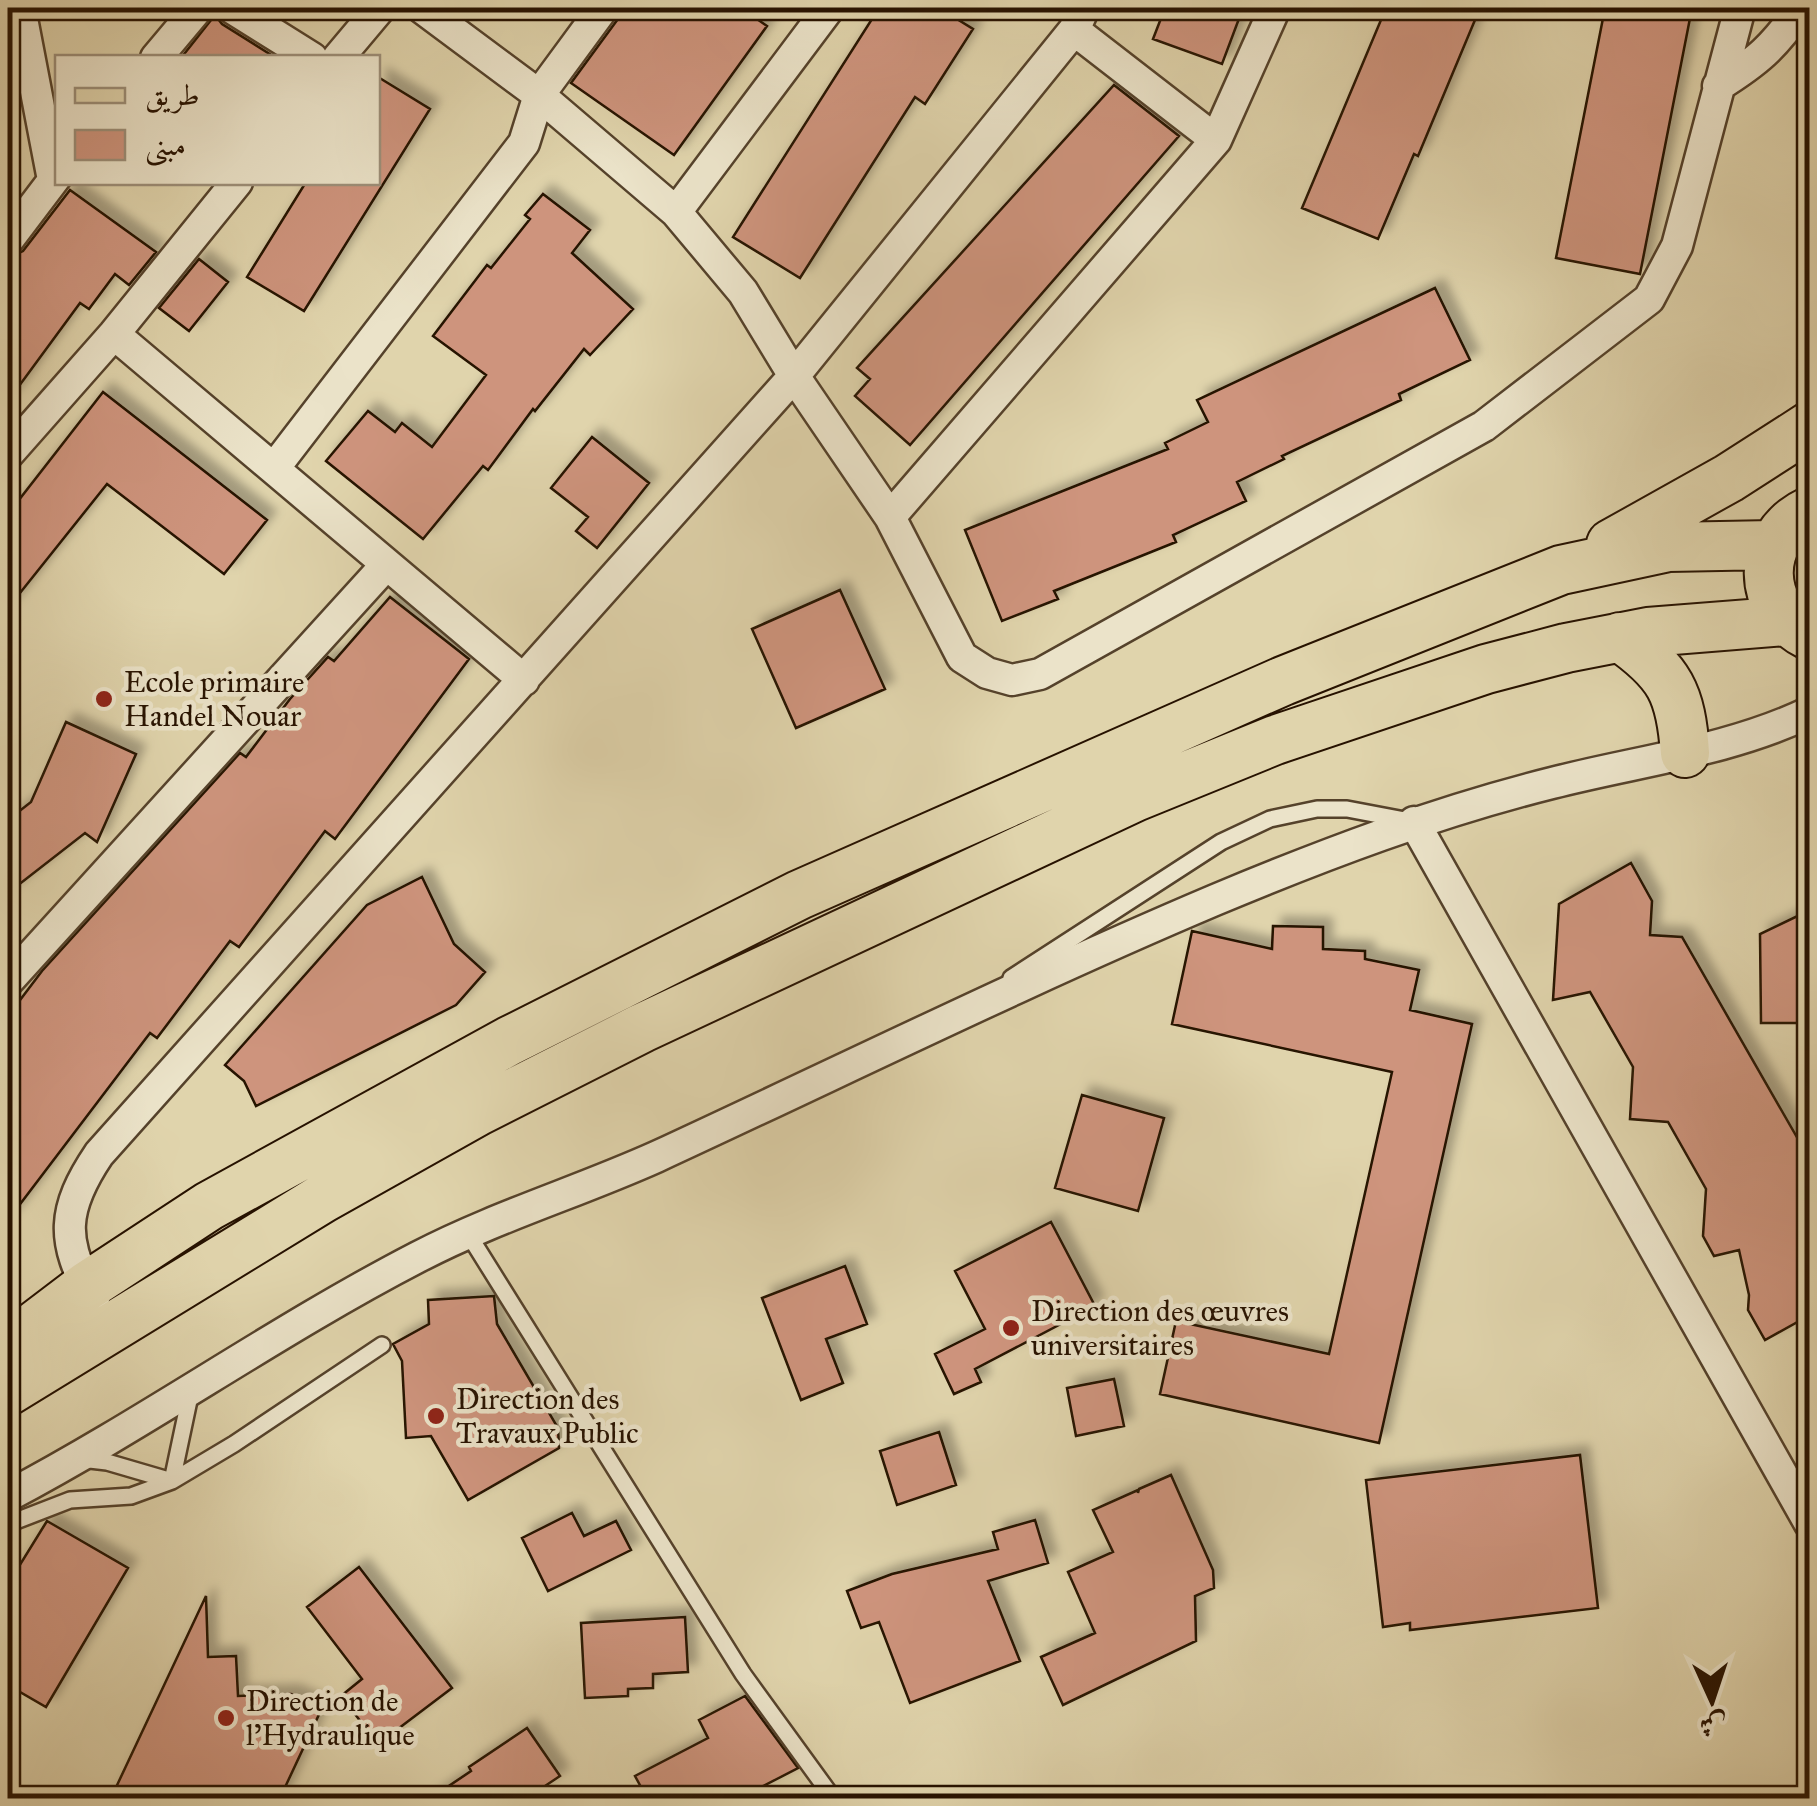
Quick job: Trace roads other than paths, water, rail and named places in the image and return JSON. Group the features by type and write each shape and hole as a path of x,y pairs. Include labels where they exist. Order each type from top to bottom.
{"main road":[{"path":"8,1346 86,1286 209,1206 476,1059 799,895 1284,681 1562,570 1674,510 1810,426"},
{"path":"1798,628 1774,604 1768,585 1768,564 1773,545 1784,528 1810,511"},
{"path":"1562,570 1668,548 1773,545"},
{"path":"8,1391 324,1198 478,1111 642,1028 1066,828 1275,740 1486,669 1620,637 1721,624 1798,628"},
{"path":"1620,637 1655,664 1674,690 1683,723 1685,753"}],"street":[{"path":"8,240 55,177 20,8"},
{"path":"159,55 198,8"},
{"path":"232,8 307,55"},
{"path":"341,55 380,8"},
{"path":"422,8 539,95 676,212 743,292 794,376 890,517 962,657 987,674 1012,680 1040,674 1484,426 1649,299 1678,246 1740,8"},
{"path":"275,467 524,143 539,95 602,8"},
{"path":"676,212 828,8"},
{"path":"890,517 1216,140 1275,8"},
{"path":"1718,86 1776,43 1801,8"},
{"path":"111,1327 86,1286 68,1235 70,1209 80,1182 98,1154 794,376 1079,19 1216,140"},
{"path":"8,454 114,334 234,185"},
{"path":"114,334 524,680"},
{"path":"8,981 386,565"},
{"path":"8,1496 80,1459 344,1297 467,1232 615,1175 1213,901 1414,822 1552,782 1685,753 1810,712"},
{"path":"1414,822 1810,1524"}],"lane":[{"path":"926,1032 1220,842 1270,820 1317,809 1347,809 1414,822"},
{"path":"467,1232 743,1674 833,1798"},
{"path":"8,1524 70,1500 130,1496 172,1481 382,1345"},
{"path":"172,1481 191,1391"},
{"path":"80,1459 106,1462 172,1481"}],"place":[{"name":"Ecole primaire Handel Nouar","path":"104,699"},
{"name":"Direction des œuvres universitaires","path":"1011,1328"},
{"name":"Direction des Travaux Public","path":"436,1416"},
{"name":"Direction de l'Hydraulique","path":"226,1718"}]}
